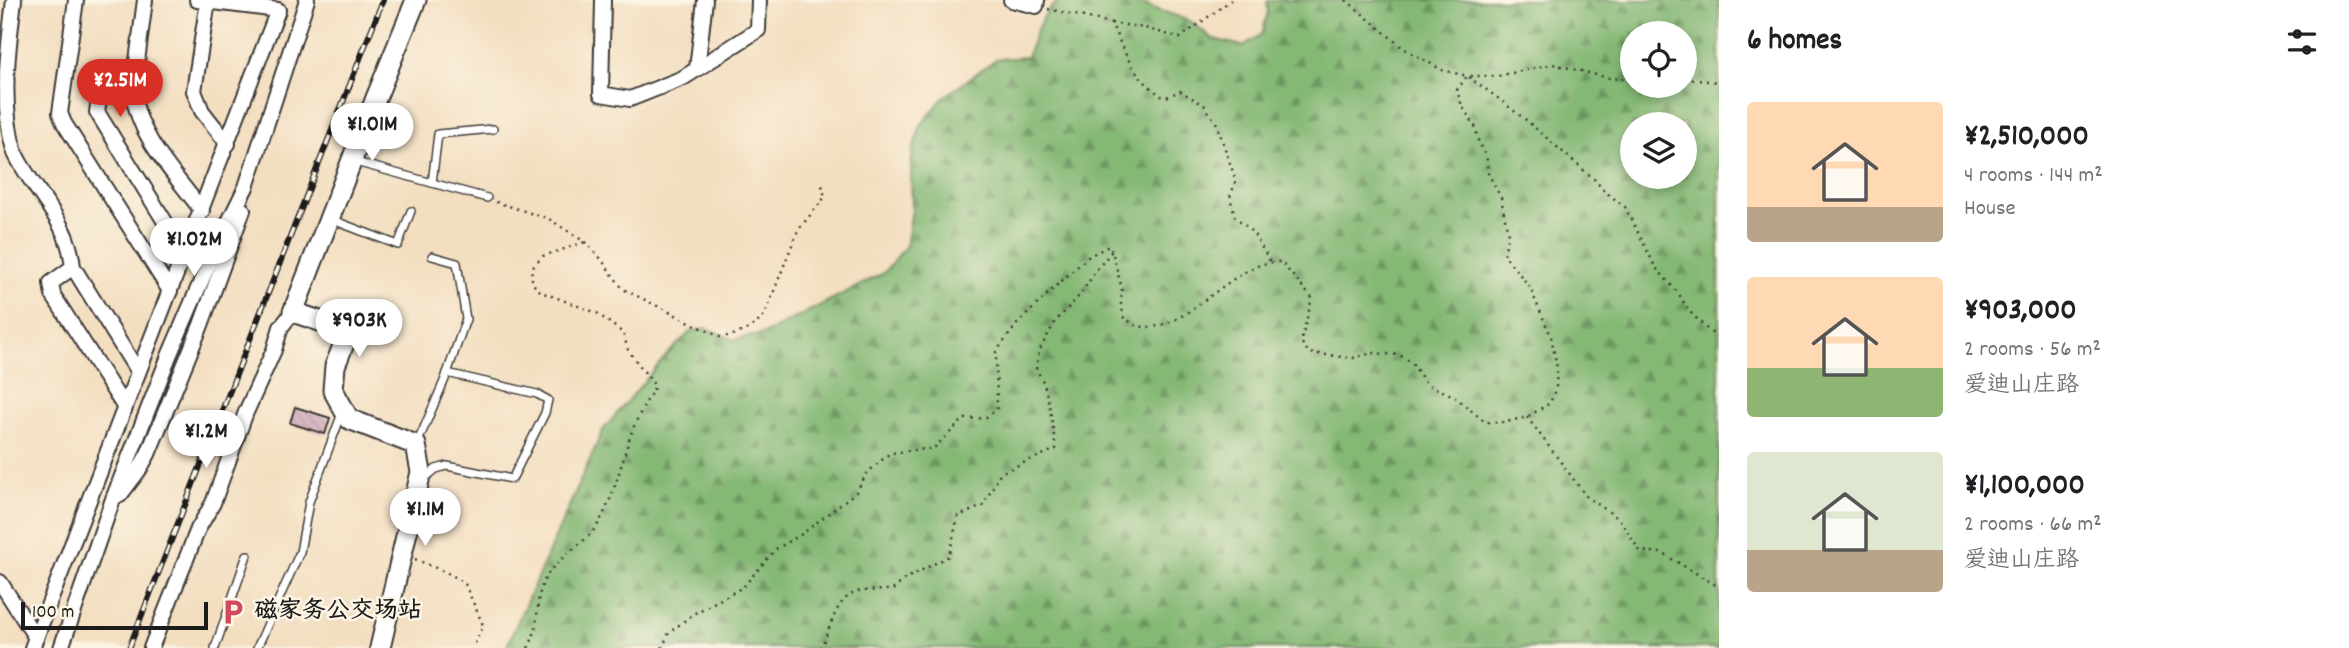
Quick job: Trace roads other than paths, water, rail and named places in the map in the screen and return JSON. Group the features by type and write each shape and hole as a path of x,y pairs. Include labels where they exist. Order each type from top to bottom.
{"street":[{"path":"14,0 4,81 4,113 15,154 59,222 71,247 73,267 138,372"},
{"path":"76,0 60,113 170,291"},
{"path":"145,0 133,92 134,107 142,128 202,211"},
{"path":"61,648 110,507 174,343 246,187 307,0"},
{"path":"151,648 198,529 213,503 281,327 293,312 416,0"},
{"path":"603,0 601,94 630,99 683,78 758,30 760,0"},
{"path":"697,69 705,0"},
{"path":"1011,0 1037,3"},
{"path":"34,643 228,144 278,10 203,1 194,91 202,111 228,144"},
{"path":"103,77 97,112 185,254"},
{"path":"73,267 51,283 53,295 125,408"},
{"path":"293,312 349,331 335,366 333,390 349,419 416,445 421,472 380,648"},
{"path":"0,582 34,643"}],"lane":[{"path":"432,183 438,134 494,129"},
{"path":"352,160 487,198"},
{"path":"329,219 398,245 411,211"},
{"path":"416,445 447,373 466,319 457,263 432,256"},
{"path":"418,484 436,469 447,466 512,479 545,413 548,400 537,394 447,373"},
{"path":"257,648 300,552 313,492 344,409"},
{"path":"215,648 247,555"}],"railway":[{"path":"129,648 383,0"}],"place":[{"name":"磁家务公交场站","path":"233,612"}]}
